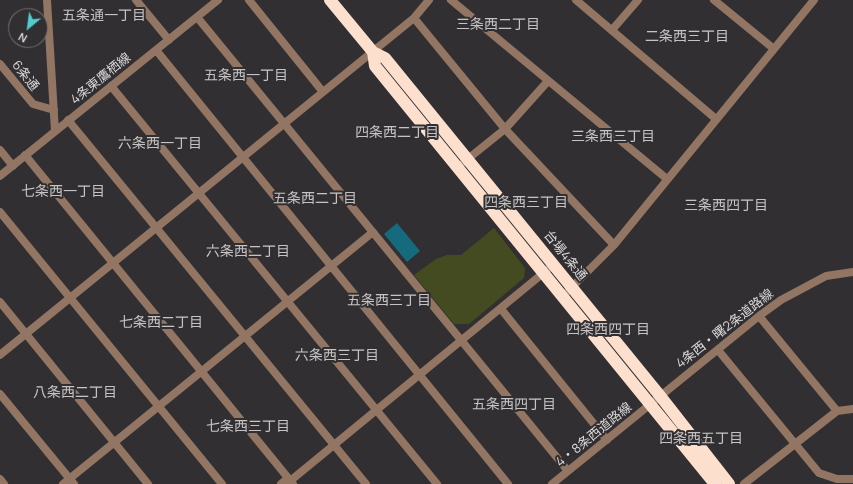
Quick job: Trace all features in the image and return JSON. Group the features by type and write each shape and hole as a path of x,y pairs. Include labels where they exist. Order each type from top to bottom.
{"highway":[{"name":"台場4条通","path":"330,0 373,52 385,58 661,397 729,484"},
{"name":"台場4条通","path":"373,52 376,66 715,484"}],"street":[{"path":"47,0 55,131"},
{"path":"136,0 169,40"},
{"name":"4条東鷹栖線","path":"0,176 218,0"},
{"path":"249,0 323,92"},
{"path":"0,355 373,52 414,18 429,0"},
{"path":"451,0 667,179"},
{"path":"576,0 716,119"},
{"path":"612,30 638,0"},
{"path":"714,0 774,49"},
{"path":"562,296 572,288 614,245 814,0"},
{"path":"197,17 285,123 568,472"},
{"path":"414,18 505,129 614,245"},
{"path":"156,50 508,484"},
{"name":"6条通","path":"0,64 33,104 54,110"},
{"path":"458,167 505,129 548,81"},
{"path":"111,86 437,484"},
{"path":"68,120 366,484"},
{"path":"0,150 13,166"},
{"path":"25,155 290,481"},
{"path":"0,212 222,484"},
{"path":"0,394 69,482 114,442 373,232"},
{"path":"281,484 290,481 554,265"},
{"name":"4条西・曙2条道路線","path":"651,404 758,316 781,300 826,276 853,272"},
{"path":"0,302 148,484"},
{"path":"501,309 607,440"},
{"path":"758,316 837,411"},
{"path":"718,350 819,473 837,482 853,480"},
{"name":"4・8条西道路線","path":"552,484 651,404"},
{"path":"744,484 837,411 853,409"},
{"path":"0,479 4,484"}],"green space":[{"path":"494,228 525,268 524,278 469,324 454,324 414,275 436,259 447,255 461,255"}],"water":[{"path":"397,223 420,251 407,262 384,234"}],"district":[{"name":"五条通一丁目","path":"104,16"},
{"name":"三条西二丁目","path":"498,25"},
{"name":"二条西三丁目","path":"687,37"},
{"name":"五条西一丁目","path":"246,76"},
{"name":"四条西二丁目","path":"397,133"},
{"name":"三条西三丁目","path":"613,137"},
{"name":"六条西一丁目","path":"160,144"},
{"name":"七条西一丁目","path":"63,192"},
{"name":"五条西二丁目","path":"315,199"},
{"name":"四条西三丁目","path":"526,203"},
{"name":"三条西四丁目","path":"726,206"},
{"name":"六条西二丁目","path":"248,252"},
{"name":"五条西三丁目","path":"389,301"},
{"name":"七条西二丁目","path":"161,323"},
{"name":"四条西四丁目","path":"608,330"},
{"name":"六条西三丁目","path":"337,356"},
{"name":"八条西二丁目","path":"75,393"},
{"name":"五条西四丁目","path":"514,405"},
{"name":"七条西三丁目","path":"248,427"},
{"name":"四条西五丁目","path":"701,439"}]}
